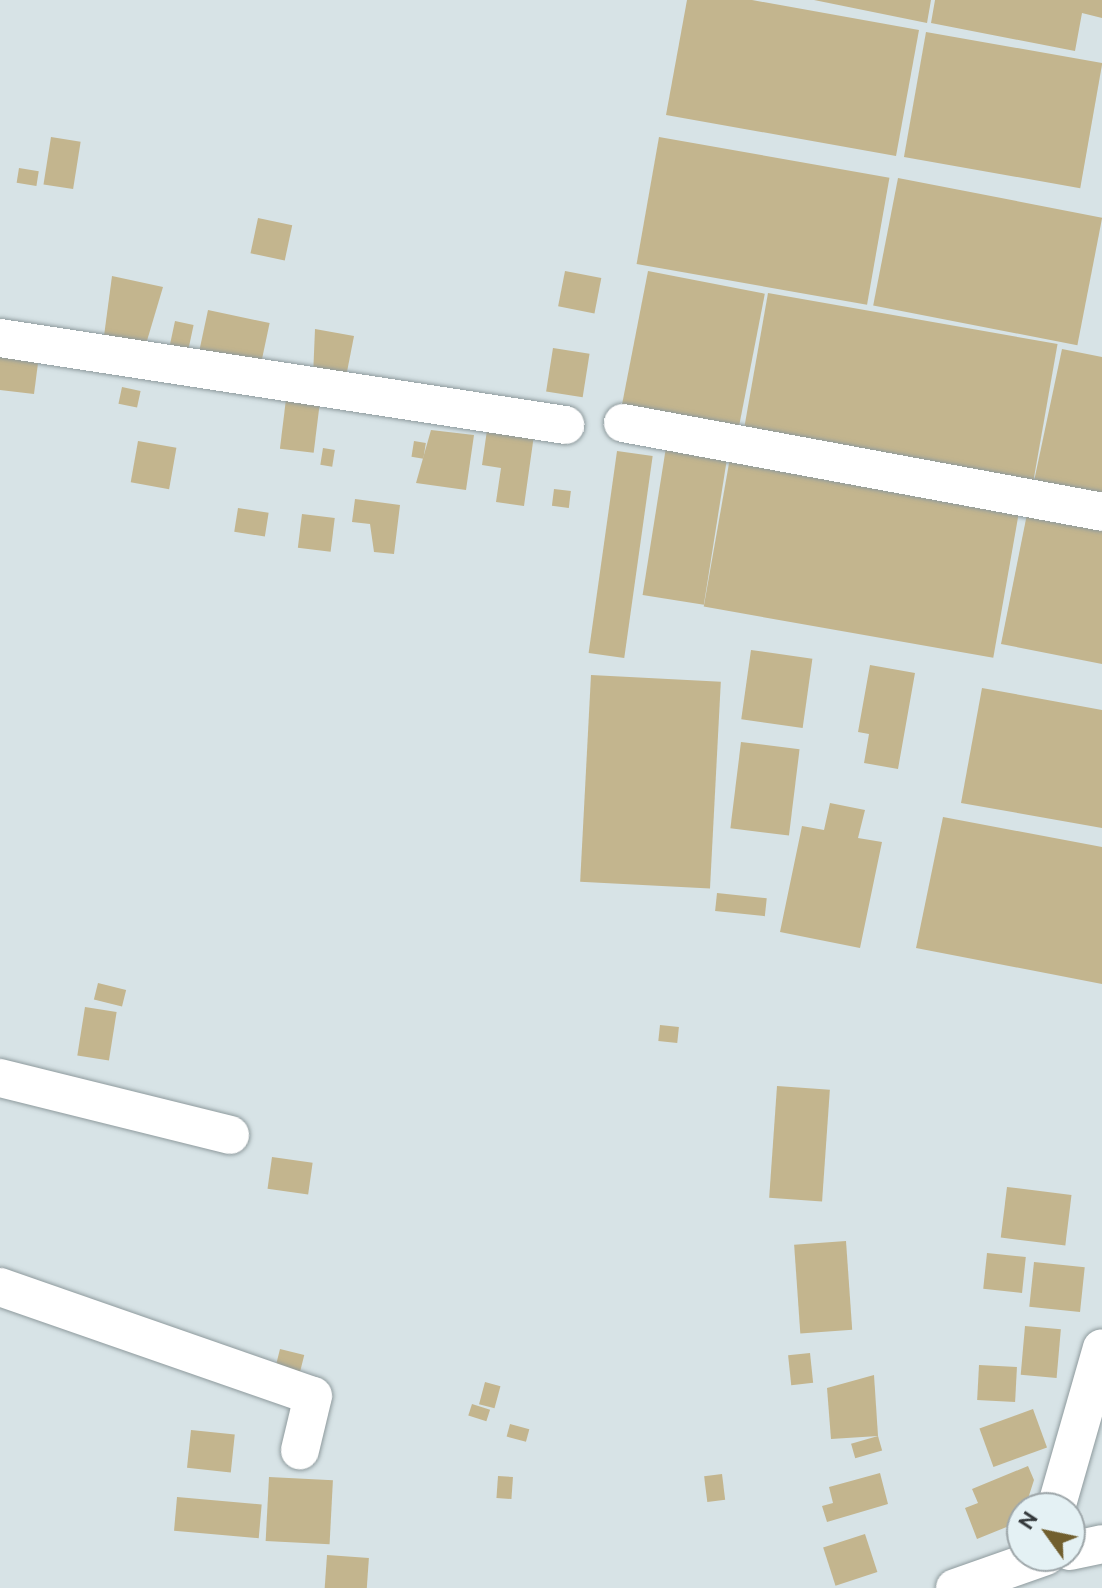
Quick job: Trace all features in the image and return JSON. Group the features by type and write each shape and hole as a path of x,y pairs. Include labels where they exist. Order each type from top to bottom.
{"street":[{"path":"0,338 565,425"},
{"path":"623,423 1102,512"},
{"path":"0,1078 230,1135"},
{"path":"0,1287 313,1396 300,1450"},
{"path":"1061,1492 1102,1348"},
{"path":"955,1588 1006,1570"}],"building":[{"path":"687,0 752,0 919,30 896,156 666,115"},
{"path":"814,0 931,0 927,23"},
{"path":"935,0 1102,0 1102,18 1082,13 1075,51 931,23"},
{"path":"926,32 1102,63 1080,188 904,157"},
{"path":"51,137 81,142 73,189 43,184"},
{"path":"659,137 889,178 867,305 637,264"},
{"path":"19,168 39,171 36,186 17,183"},
{"path":"898,178 1102,218 1077,345 873,306"},
{"path":"258,218 292,225 285,260 251,253"},
{"path":"565,271 601,278 594,313 558,306"},
{"path":"648,271 765,294 737,435 621,412"},
{"path":"112,276 163,287 146,344 104,336"},
{"path":"768,293 1058,344 1032,488 743,437"},
{"path":"208,310 270,323 261,364 199,351"},
{"path":"175,321 194,325 187,357 168,353"},
{"path":"315,329 354,336 345,382 313,377"},
{"path":"553,348 590,354 583,397 546,391"},
{"path":"1062,349 1102,357 1102,501 1033,486"},
{"path":"0,357 38,363 34,394 0,390"},
{"path":"122,387 141,391 137,408 118,404"},
{"path":"286,399 320,403 314,453 280,449"},
{"path":"431,430 474,435 466,490 416,483"},
{"path":"487,430 534,435 524,506 496,502 501,468 482,465"},
{"path":"138,441 176,448 169,489 131,482"},
{"path":"414,441 426,443 423,459 411,457"},
{"path":"667,441 728,451 704,605 643,595"},
{"path":"323,448 335,450 332,467 320,465"},
{"path":"617,451 653,456 624,658 589,653"},
{"path":"731,452 1021,503 993,658 704,607"},
{"path":"554,489 571,491 569,508 552,506"},
{"path":"355,499 400,505 394,554 374,552 370,524 352,522"},
{"path":"238,508 269,513 265,537 234,532"},
{"path":"1028,509 1102,523 1102,664 1001,644"},
{"path":"302,514 335,518 331,552 298,548"},
{"path":"751,650 812,659 803,728 741,719"},
{"path":"870,665 915,673 898,769 864,763 869,734 858,732"},
{"path":"591,675 721,682 710,889 580,882"},
{"path":"982,688 1102,710 1102,828 961,803"},
{"path":"741,742 800,749 789,836 730,828"},
{"path":"830,803 865,810 858,838 882,842 860,948 780,932 802,826 824,830"},
{"path":"943,817 1102,847 1102,984 916,948"},
{"path":"717,893 767,898 765,916 715,911"},
{"path":"98,983 126,990 122,1007 94,999"},
{"path":"85,1007 117,1012 109,1060 77,1055"},
{"path":"660,1025 679,1027 677,1043 658,1041"},
{"path":"777,1086 830,1090 822,1201 769,1198"},
{"path":"272,1157 313,1163 308,1194 268,1189"},
{"path":"1007,1187 1072,1195 1065,1246 1001,1238"},
{"path":"846,1241 852,1330 800,1333 794,1245"},
{"path":"987,1253 1026,1257 1022,1293 983,1289"},
{"path":"1034,1262 1085,1267 1080,1312 1029,1307"},
{"path":"1025,1326 1061,1329 1057,1378 1021,1375"},
{"path":"280,1349 304,1355 300,1372 276,1365"},
{"path":"810,1353 813,1383 791,1385 788,1355"},
{"path":"979,1365 1017,1367 1015,1402 977,1400"},
{"path":"874,1375 878,1436 831,1439 827,1388"},
{"path":"485,1382 500,1386 495,1408 479,1404"},
{"path":"472,1404 490,1410 486,1421 468,1415"},
{"path":"1033,1409 1047,1448 993,1467 979,1428"},
{"path":"510,1424 529,1429 526,1442 507,1437"},
{"path":"191,1430 235,1435 231,1472 187,1468"},
{"path":"878,1436 882,1450 855,1458 851,1444"},
{"path":"1028,1466 1034,1480 1030,1492 1006,1492 1006,1527 977,1539 965,1508 978,1503 972,1489"},
{"path":"880,1473 888,1504 827,1522 822,1506 833,1503 829,1487"},
{"path":"722,1474 725,1500 707,1502 704,1476"},
{"path":"498,1476 513,1477 511,1499 496,1498"},
{"path":"269,1477 333,1480 330,1544 266,1541"},
{"path":"177,1497 262,1504 259,1538 174,1531"},
{"path":"865,1534 877,1572 836,1586 823,1548"},
{"path":"327,1555 369,1558 367,1588 325,1588"}]}
